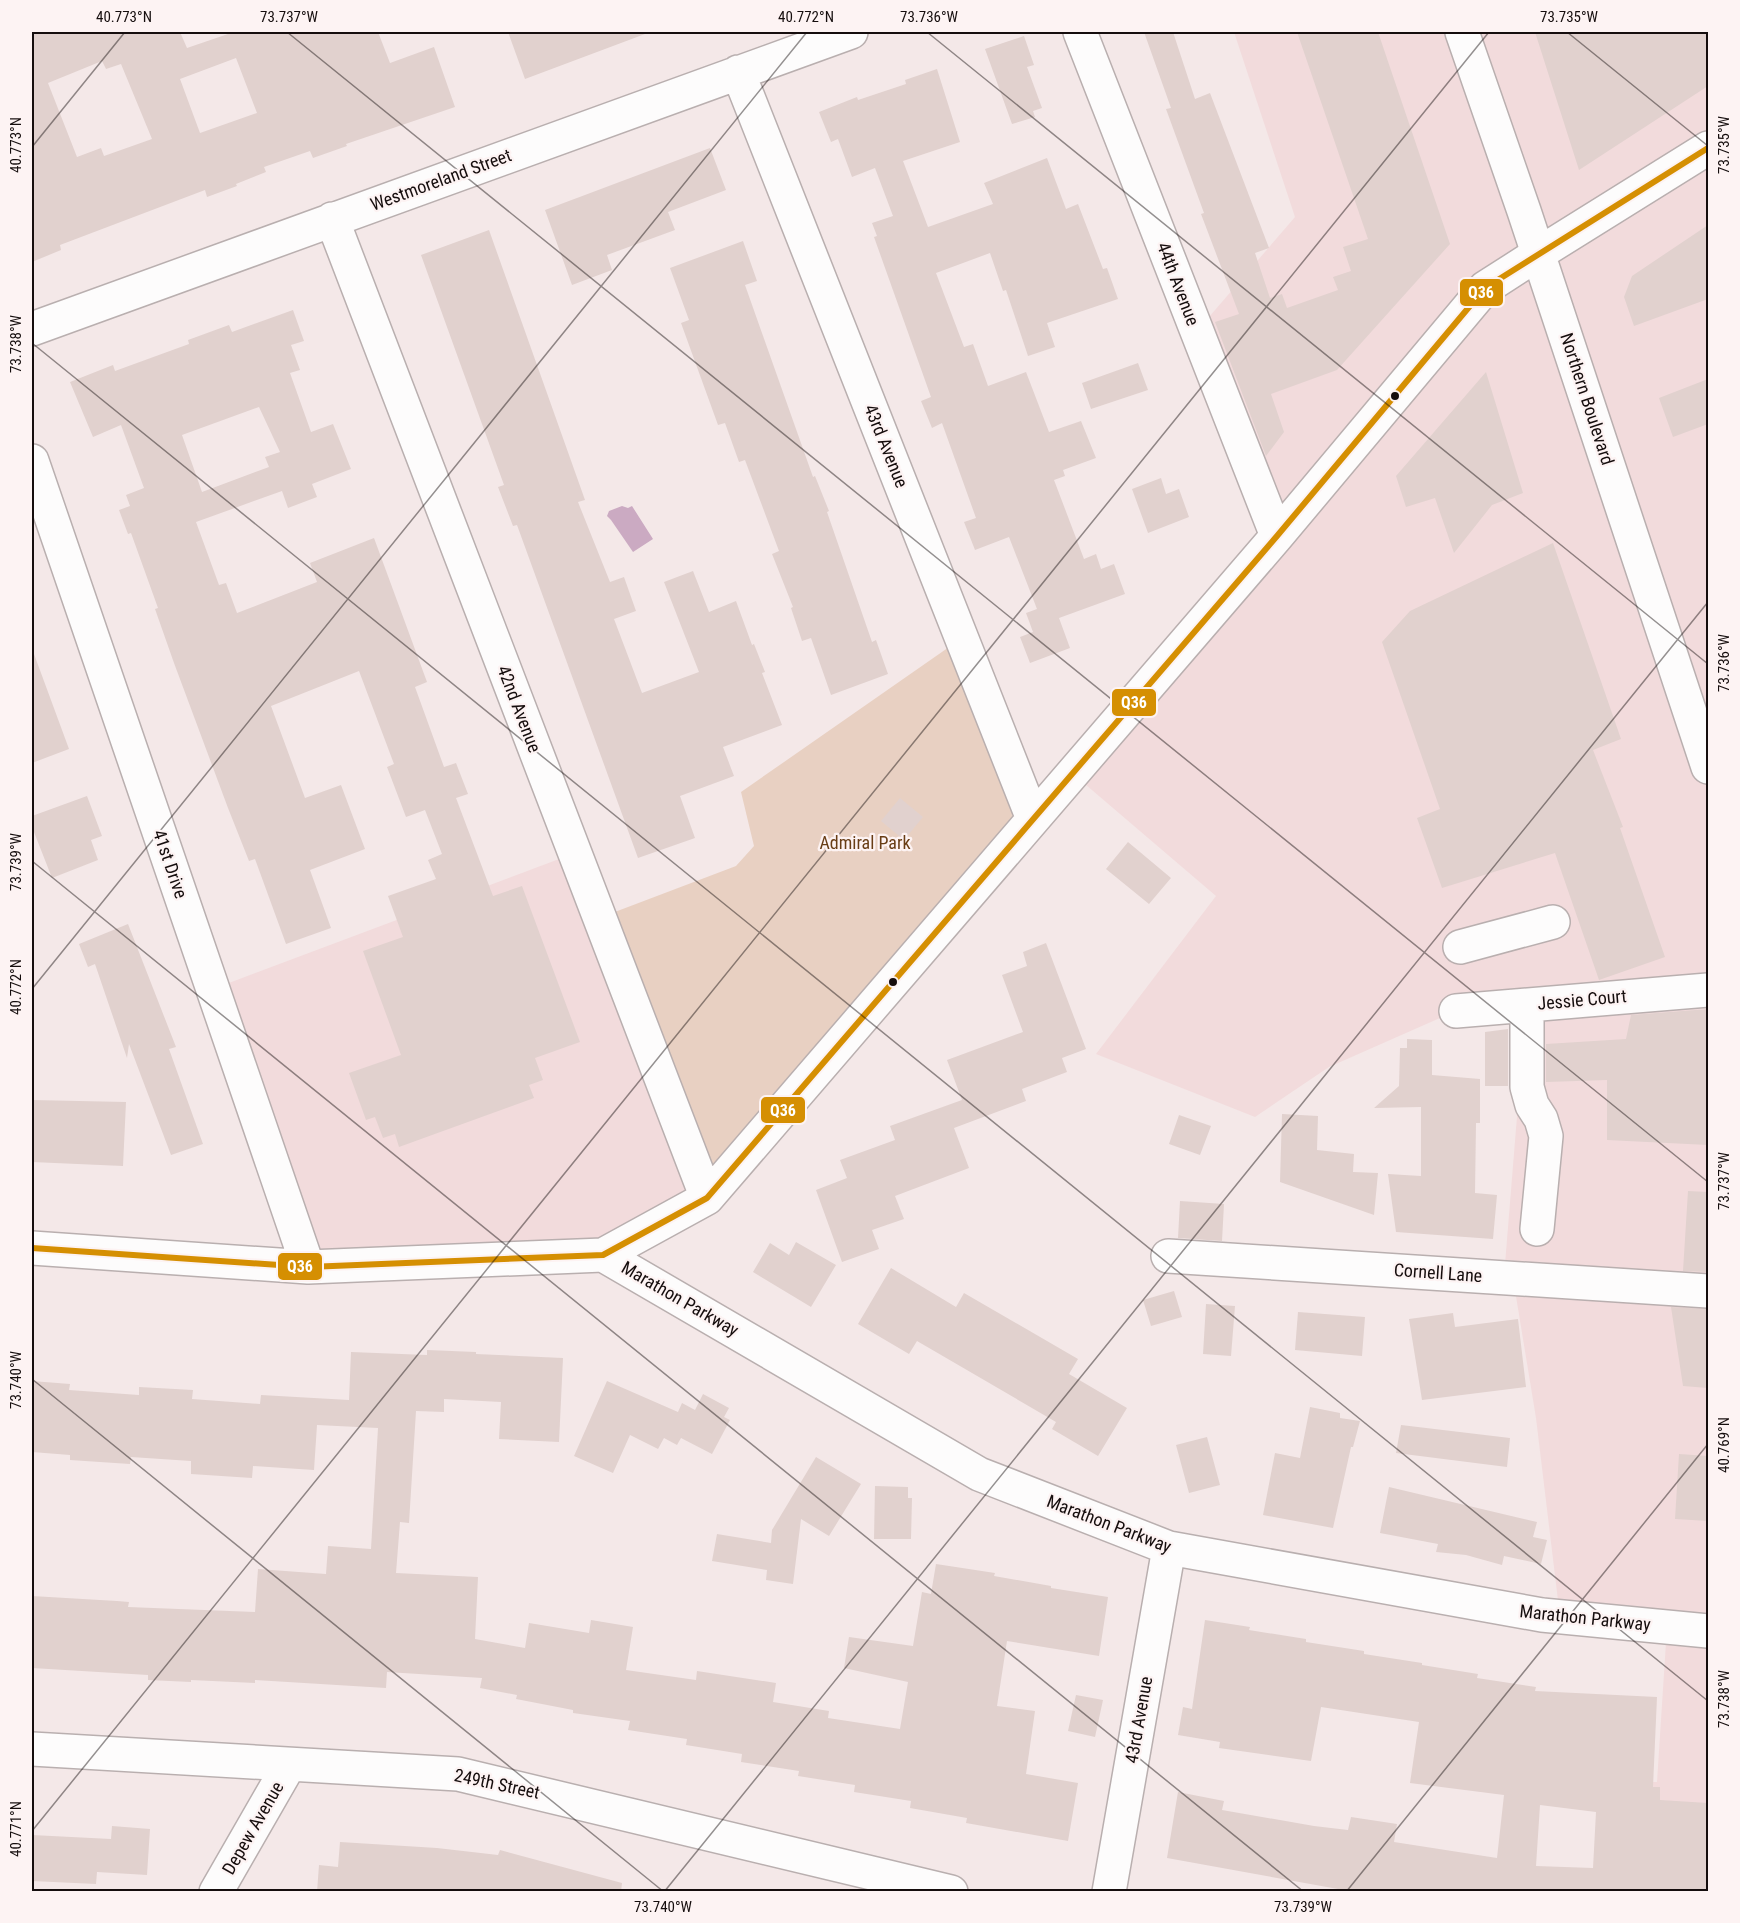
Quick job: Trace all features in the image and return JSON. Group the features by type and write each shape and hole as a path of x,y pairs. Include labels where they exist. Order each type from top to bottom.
{"street":[{"name":"Westmoreland Street","path":"32,329 851,32"},
{"name":"44th Avenue","path":"1080,32 1277,536"},
{"name":"Northern Boulevard","path":"1462,32 1708,767"},
{"name":"43rd Avenue","path":"738,72 1033,819"},
{"path":"32,1248 308,1267 603,1255 707,1198 1277,536 1485,288 1708,148"},
{"name":"42nd Avenue","path":"332,219 707,1198"},
{"name":"41st Drive","path":"32,461 308,1267"},
{"path":"1460,947 1553,922"},
{"name":"Jessie Court","path":"1456,1011 1708,990"},
{"path":"1527,1005 1527,1087 1532,1105 1541,1119 1546,1136 1537,1229"},
{"name":"Marathon Parkway","path":"603,1255 979,1474 1169,1548 1542,1615 1708,1631"},
{"name":"Cornell Lane","path":"1168,1256 1708,1291"},
{"name":"43rd Avenue","path":"1109,1892 1169,1548"},
{"name":"249th Street","path":"32,1749 458,1774 951,1892"},
{"name":"Depew Avenue","path":"216,1892 289,1765"}],"shaded area":[{"path":"1234,32 1708,32 1708,1891 1621,1891 1638,1782 1657,1782 1667,1627 1560,1617 1536,1418 1513,1278 1504,1277 1526,1005 1449,1014 1329,1067 1255,1117 1096,1054 1216,896 1072,773 1277,536 1197,331 1295,217"},
{"path":"622,506 628,508 632,506 653,539 633,552 607,516 609,511"},
{"path":"575,853 707,1198 603,1255 308,1267 213,989"}],"green space":[{"name":"Admiral Park","path":"962,638 1033,819 707,1198 599,918 736,866 754,846 741,792"}],"building":[{"path":"32,32 180,32 187,48 228,34 227,32 378,32 390,63 434,47 455,107 346,144 347,146 313,158 310,151 264,167 266,172 236,184 237,186 207,197 205,190 60,245 61,250 32,262","holes":["236,58 257,113 200,133 180,79","102,61 106,69 121,64 152,139 104,156 101,148 77,157 48,83"]},
{"path":"508,32 645,32 645,34 525,79"},
{"path":"1144,32 1173,32 1195,99 1210,93 1269,248 1255,253 1270,298 1282,294 1287,308 1338,290 1333,277 1351,271 1343,247 1368,239 1297,32 1378,32 1450,244 1337,370 1271,394 1284,432 1266,456 1215,322 1239,314 1201,214 1204,213 1166,109 1171,108"},
{"path":"1535,32 1708,32 1708,86 1579,170"},
{"path":"1024,36 1034,65 1027,67 1042,108 1033,111 1035,117 1012,124 985,49"},
{"path":"937,69 960,142 903,161 928,227 993,204 984,183 1047,158 1066,209 1078,204 1103,269 1107,268 1118,299 1047,323 1055,347 1028,356 1006,290 1003,291 990,253 936,273 964,347 973,344 988,386 1026,372 1049,432 1081,421 1096,458 1063,470 1065,476 1054,480 1084,559 1096,554 1101,569 1114,564 1125,594 1059,618 1070,648 1030,663 1020,637 1033,632 1026,613 1037,609 1009,537 975,550 964,522 976,518 942,423 932,428 921,401 931,397 874,237 877,236 872,223 893,216 875,168 852,177 838,139 831,142 819,112 857,97 858,100 906,84 905,80"},
{"path":"710,148 726,190 668,212 675,230 607,255 612,270 572,285 545,210"},
{"path":"1708,225 1708,299 1634,326 1624,297 1632,276"},
{"path":"489,230 585,500 578,502 610,582 624,577 636,611 614,619 642,693 699,672 664,582 693,571 709,612 736,601 752,645 754,644 765,672 762,673 782,725 723,747 734,776 680,796 695,838 638,858 517,525 513,526 498,487 504,485 421,255"},
{"path":"743,241 757,281 745,285 813,477 815,476 829,511 827,512 872,642 876,640 888,674 831,695 811,638 802,641 791,608 793,607 772,554 779,551 745,460 739,462 725,423 718,425 681,323 689,320 670,268"},
{"path":"293,310 304,341 291,345 300,370 290,373 311,432 333,424 351,469 312,484 317,497 288,508 282,491 196,522 219,585 226,583 237,613 317,582 310,563 374,538 427,682 415,687 444,767 456,763 468,794 456,798 493,896 522,886 580,1042 535,1058 543,1080 529,1085 534,1098 399,1147 395,1134 383,1138 375,1117 366,1120 349,1073 401,1055 363,951 403,937 388,896 436,879 428,860 442,854 425,810 406,817 387,767 394,764 359,671 271,706 305,798 341,785 365,849 310,870 331,928 286,944 255,859 249,861 228,808 174,663 155,609 158,608 131,533 128,534 119,510 130,506 126,495 144,488 121,425 93,437 70,382 113,365 115,371 189,344 188,340 229,325 232,332","holes":["259,407 280,452 265,457 269,467 202,492 182,435"]},
{"path":"1138,363 1148,390 1091,409 1082,383"},
{"path":"1486,372 1523,493 1492,505 1454,553 1435,498 1406,507 1396,476"},
{"path":"1708,379 1708,424 1673,437 1659,398"},
{"path":"1161,478 1166,494 1179,489 1189,517 1148,533 1132,489"},
{"path":"1553,543 1621,739 1593,750 1623,827 1620,828 1665,957 1599,980 1555,853 1442,888 1417,818 1440,809 1382,642 1410,611"},
{"path":"32,654 34,654 69,749 32,763"},
{"path":"87,796 102,836 91,840 98,860 52,878 32,827 32,816"},
{"path":"900,798 923,817 904,840 881,821"},
{"path":"1128,842 1171,878 1149,904 1106,869"},
{"path":"128,924 176,1047 169,1049 203,1144 171,1155 129,1044 127,1058 95,964 88,967 79,944"},
{"path":"1046,943 1086,1049 1062,1058 1067,1072 1022,1089 1026,1101 954,1128 969,1168 895,1196 904,1219 872,1230 879,1249 842,1262 816,1190 847,1178 840,1160 895,1140 890,1126 962,1100 947,1060 1023,1032 1002,975 1027,966 1023,952"},
{"path":"1708,1009 1708,1145 1607,1140 1607,1080 1546,1082 1546,1044 1626,1039 1631,1015"},
{"path":"1508,1029 1508,1086 1485,1086 1485,1032"},
{"path":"1407,1039 1432,1040 1432,1075 1480,1079 1480,1123 1476,1123 1475,1193 1497,1195 1493,1239 1396,1232 1388,1174 1421,1176 1421,1107 1374,1108 1399,1086 1400,1048 1407,1048"},
{"path":"32,1100 126,1102 123,1166 32,1162"},
{"path":"1282,1114 1318,1116 1317,1150 1354,1154 1353,1172 1378,1173 1374,1215 1280,1182"},
{"path":"1179,1115 1211,1126 1200,1155 1169,1144"},
{"path":"1688,1191 1708,1192 1708,1272 1683,1271"},
{"path":"1180,1201 1224,1204 1222,1241 1178,1238"},
{"path":"796,1242 836,1265 811,1307 753,1272 770,1243 789,1255"},
{"path":"891,1268 956,1307 964,1293 1078,1359 1069,1374 1127,1408 1098,1456 1052,1429 1056,1422 917,1341 909,1354 858,1324"},
{"path":"1174,1291 1182,1317 1151,1326 1143,1300"},
{"path":"1206,1304 1235,1306 1231,1356 1203,1354"},
{"path":"1671,1307 1708,1309 1708,1388 1683,1386"},
{"path":"1298,1312 1365,1317 1362,1356 1295,1350"},
{"path":"1453,1313 1455,1327 1518,1319 1526,1387 1422,1400 1409,1319"},
{"path":"427,1350 563,1358 559,1442 499,1439 501,1402 444,1399 444,1412 416,1411 409,1523 400,1522 396,1573 478,1577 475,1639 525,1648 529,1623 589,1633 591,1620 633,1627 626,1670 696,1680 697,1671 776,1683 773,1702 829,1711 828,1718 900,1729 908,1682 844,1668 849,1637 913,1646 922,1592 931,1594 936,1564 995,1573 994,1576 1108,1597 1099,1656 1007,1641 997,1706 1035,1711 1026,1774 1078,1783 1068,1841 966,1823 967,1818 910,1808 911,1801 854,1792 855,1785 798,1776 799,1771 741,1762 742,1754 686,1745 687,1739 628,1730 630,1721 573,1713 573,1710 516,1699 517,1695 480,1688 482,1678 387,1672 386,1688 255,1680 255,1683 148,1680 148,1675 32,1668 32,1596 129,1602 128,1607 255,1612 258,1569 326,1574 328,1546 371,1549 378,1428 317,1425 314,1470 253,1466 252,1478 191,1474 191,1461 131,1457 130,1464 70,1460 70,1455 32,1452 32,1381 70,1384 69,1390 139,1395 139,1387 193,1390 192,1399 260,1404 261,1395 349,1400 351,1352 427,1355"},
{"path":"607,1381 678,1412 682,1403 695,1410 703,1394 729,1408 724,1417 730,1420 712,1454 681,1438 677,1445 664,1438 658,1449 630,1435 613,1473 574,1456"},
{"path":"1310,1407 1340,1413 1340,1418 1360,1421 1353,1447 1351,1447 1333,1528 1263,1515 1275,1453 1300,1458"},
{"path":"1401,1425 1510,1438 1507,1467 1396,1453"},
{"path":"1207,1437 1220,1485 1189,1493 1176,1445"},
{"path":"1679,1454 1708,1456 1708,1521 1675,1519"},
{"path":"816,1457 861,1484 829,1536 801,1519 793,1584 766,1580 767,1570 712,1561 717,1534 771,1543 772,1530"},
{"path":"875,1486 908,1487 908,1498 912,1498 911,1539 874,1539"},
{"path":"1389,1487 1537,1522 1533,1537 1547,1540 1541,1564 1504,1556 1502,1565 1466,1555 1436,1552 1438,1544 1380,1533"},
{"path":"1205,1620 1306,1639 1306,1642 1364,1651 1364,1654 1478,1674 1477,1678 1536,1687 1535,1691 1657,1697 1653,1787 1660,1787 1660,1800 1708,1803 1708,1892 1338,1892 1338,1889 1167,1858 1178,1792 1224,1801 1222,1810 1314,1826 1348,1830 1351,1817 1397,1824 1394,1842 1497,1858 1504,1795 1410,1783 1419,1722 1321,1707 1311,1761 1219,1748 1220,1742 1178,1735 1183,1707 1192,1709","holes":["1540,1805 1596,1812 1593,1868 1536,1866"]},
{"path":"1076,1695 1103,1700 1095,1737 1068,1731"},
{"path":"112,1826 150,1829 147,1875 97,1872 96,1884 32,1881 32,1835 111,1839"},
{"path":"340,1842 437,1848 498,1855 500,1850 622,1883 621,1892 317,1892 319,1865 338,1867"}],"transit line":[{"name":"Q36","path":"32,1248 308,1267 603,1255 707,1198 1277,536 1485,288 1708,148"}]}
